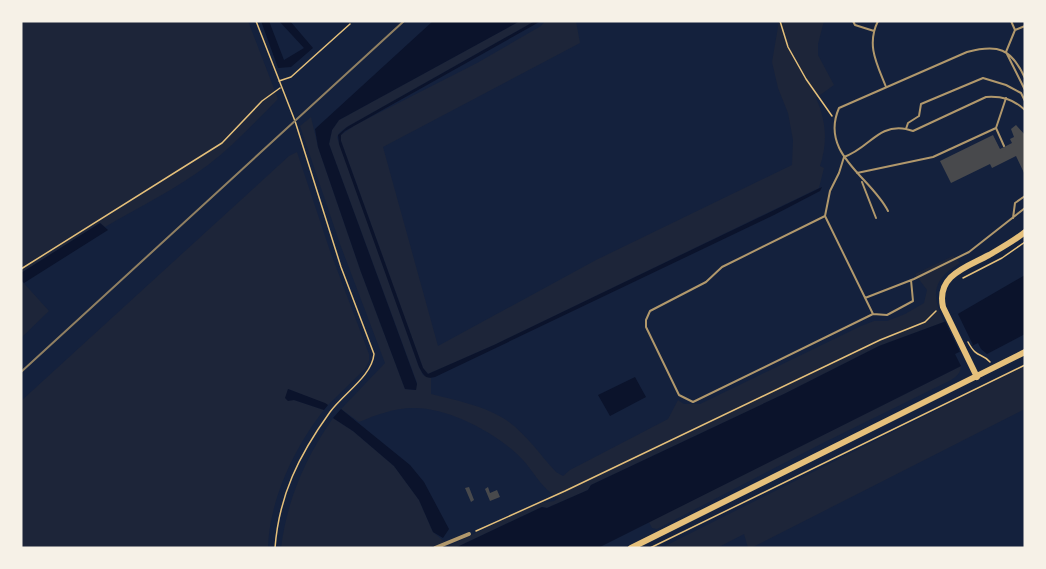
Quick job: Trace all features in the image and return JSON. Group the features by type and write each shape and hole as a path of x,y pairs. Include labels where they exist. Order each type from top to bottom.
{"main road":[{"path":"977,377 968,348 942,310 942,291 950,277 1025,232"},
{"path":"631,548 1025,352"}],"street":[{"path":"435,548 469,534"}],"lane":[{"path":"853,21 855,26 874,31"},
{"path":"878,21 874,31 872,50 886,87"},
{"path":"1011,21 1015,30"},
{"path":"1025,26 1015,30 1006,52 1025,90"},
{"path":"888,211 883,201 861,179 844,157 835,132 834,119 839,108 967,52 991,48 1006,52 1017,61 1025,78"},
{"path":"906,129 908,123 919,116 921,104 983,78 1006,85 1021,93 1025,101"},
{"path":"844,157 857,153 881,132 894,127 913,131 986,97 999,96 1014,100 1025,110"},
{"path":"1004,146 996,128 1006,98"},
{"path":"857,173 933,157 996,128"},
{"path":"844,157 830,191 825,216 873,315"},
{"path":"861,179 876,218"},
{"path":"1012,218 1015,204 1025,196"},
{"path":"865,298 911,280 969,252 1025,208"},
{"path":"825,216 722,267 706,282 650,311 646,327 679,396 693,402 873,315 886,315 912,301 911,280"}],"path":[{"path":"256,21 295,121 341,267 374,354 368,372 349,389 332,410 298,462 283,500 275,548"},
{"path":"780,21 788,47 806,79 834,119"},
{"path":"279,81 291,76 350,24"},
{"path":"21,268 222,143 262,101 281,88"},
{"path":"957,281 1002,258 1025,242"},
{"path":"469,534 565,491 880,340 925,322 942,310"},
{"path":"968,348 989,360 993,368"},
{"path":"650,548 1025,365"}],"shaded area":[{"path":"21,21 248,21 278,99 244,134 196,174 105,227 100,223 21,273"},
{"path":"261,21 269,21 284,60 304,48 279,21 290,21 313,48 291,67 278,68"},
{"path":"433,21 520,21 339,120 332,130 329,144 417,384 416,390 405,389 361,272 318,147 315,129"},
{"path":"520,21 535,21 347,127 337,137 419,367 423,375 431,378 431,394 495,413 518,429 556,472 563,476 570,470 668,419 678,400 684,404 700,404 861,326 874,321 887,321 905,314 924,303 927,290 915,274 953,256 960,263 944,275 937,288 937,303 944,322 879,346 784,394 591,485 588,490 547,508 542,507 455,548 450,548 449,546 536,504 559,498 547,490 526,463 511,449 471,423 441,412 413,408 385,412 359,422 341,409 385,363 340,244 300,126 311,117 318,147 361,272 405,389 415,390 417,383 329,144 332,130 339,120"},
{"path":"535,21 541,21 341,135 341,141 423,368 428,374 494,345 822,187 820,191 774,215 429,378 419,367 339,144 338,135 347,127"},
{"path":"545,21 576,21 580,43 383,147 438,346 596,260 792,165 793,140 788,113 778,88 772,62 779,21 824,21 818,44 818,55 834,85 816,98 825,131 820,166 824,168 819,188 494,345 428,374 423,368 341,141 341,135 355,125 477,63 541,26"},
{"path":"297,152 330,251 369,354 369,361 365,369 328,405 288,389 286,399 324,410 303,440 286,475 273,512 268,548 21,548 21,401 289,156"},
{"path":"100,223 108,230 24,283 21,280 21,273"},
{"path":"1025,275 1025,334 987,354 978,343 955,354 961,366 598,548 455,548 542,507 547,508 588,490 591,485 784,394 879,346 944,322"},
{"path":"21,280 49,311 21,338"},
{"path":"961,366 957,375 949,381 657,529 652,528 649,522"},
{"path":"1025,366 1025,409 751,548 748,548 744,534 717,548 661,548"},
{"path":"635,377 646,397 610,416 598,395"},
{"path":"288,389 328,405 324,410 294,400 288,401 285,398"},
{"path":"341,409 410,465 424,482 449,529 443,538 433,532 419,500 394,466 353,431 333,418"},
{"path":"333,418 353,431 394,466 419,500 433,532 445,542 429,548 281,548 288,513 299,480 314,448"}],"pier":[{"path":"957,312 973,345 960,352 944,319"}],"building":[{"path":"1016,125 1025,135 1025,175 1016,156 992,168 990,164 951,183 940,161 993,135 1000,149 1012,143 1010,139 1014,137 1011,129"},
{"path":"469,487 474,500 471,502 465,488"},
{"path":"488,487 490,493 497,490 500,497 490,501 485,489"}],"railway":[{"path":"21,372 404,21"}]}
